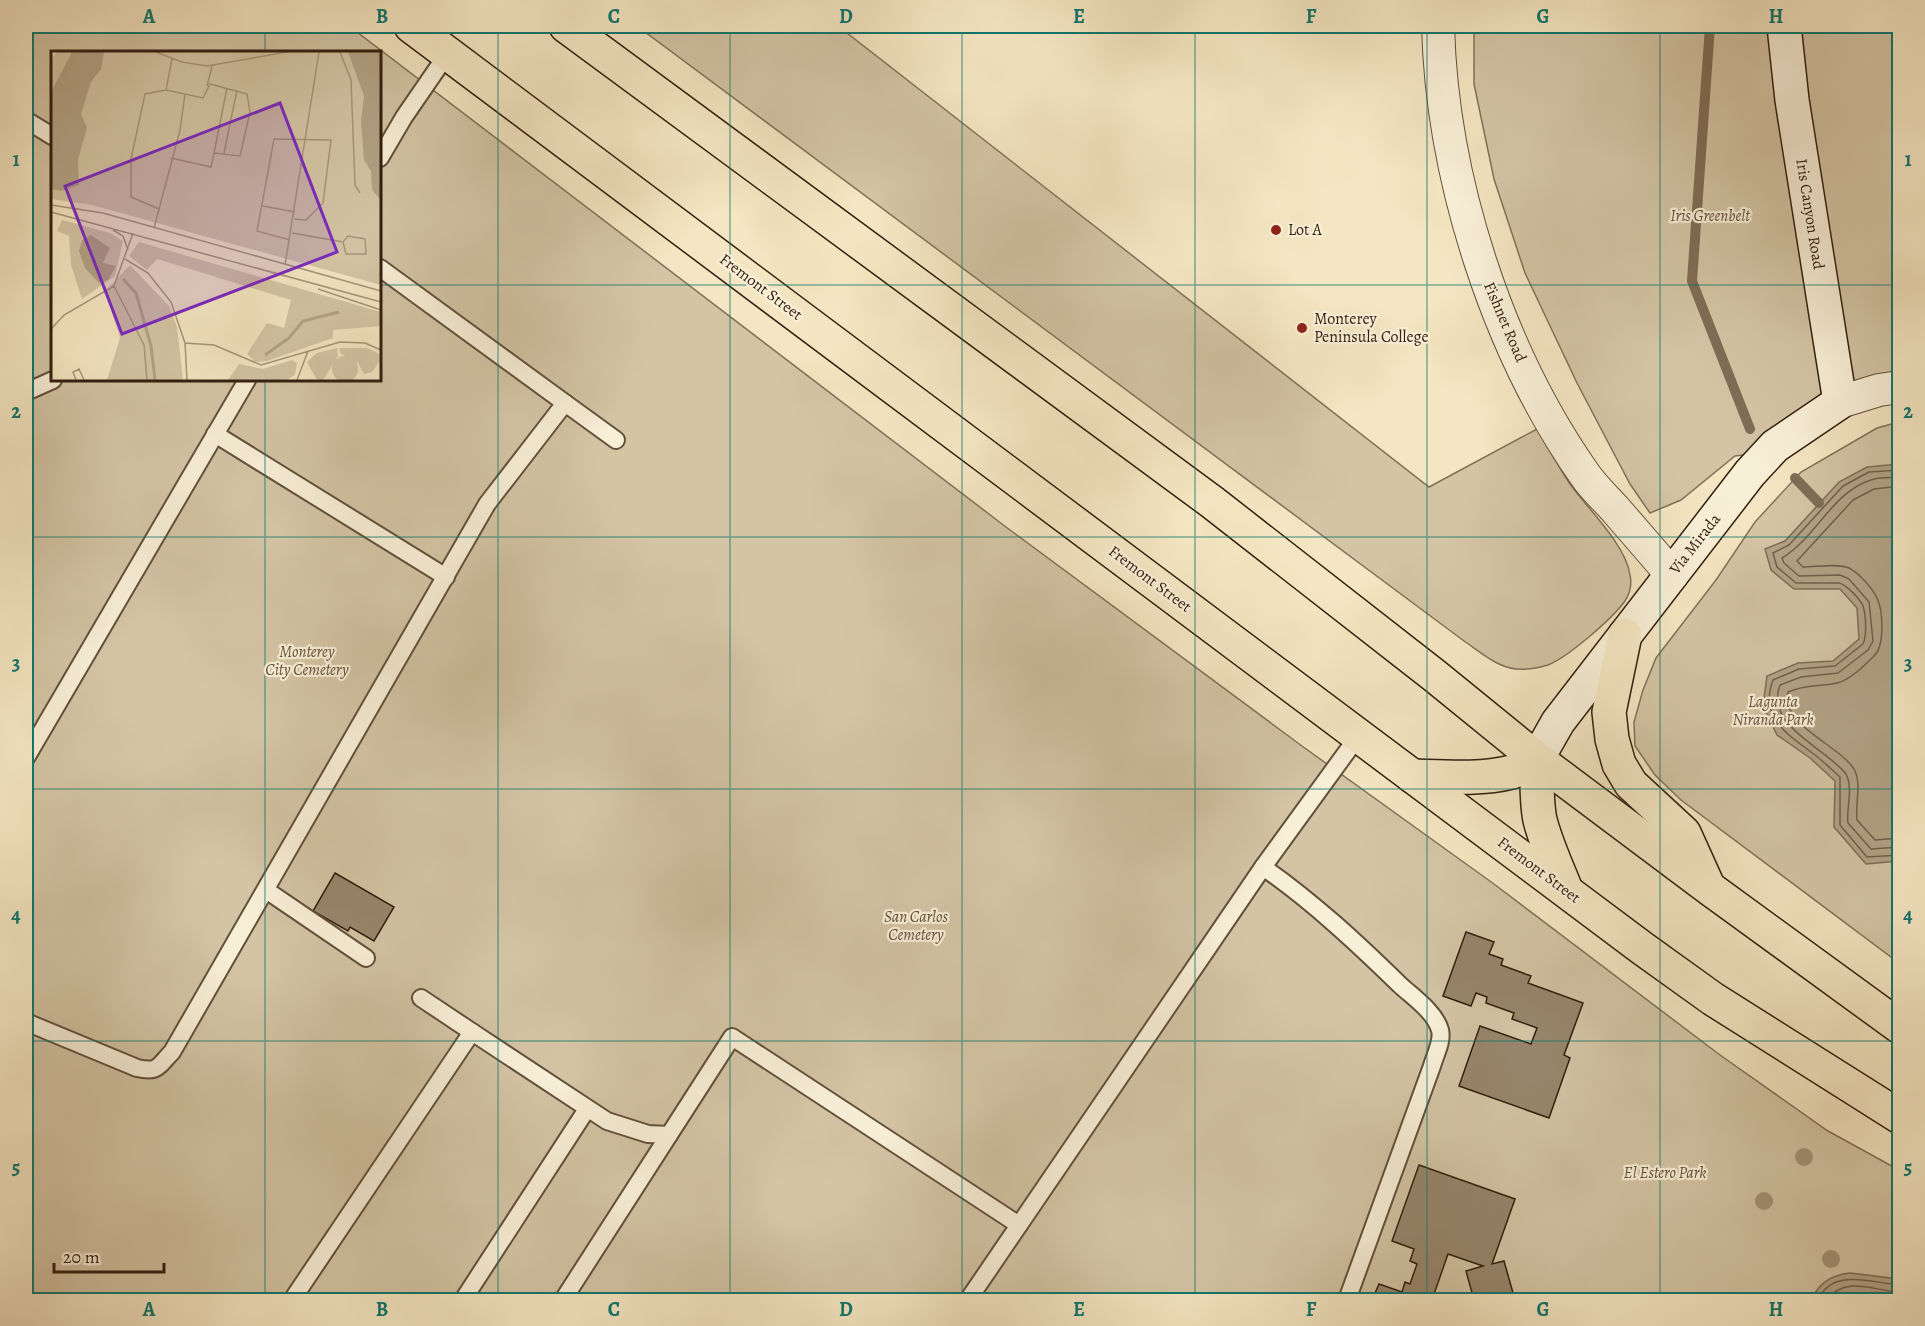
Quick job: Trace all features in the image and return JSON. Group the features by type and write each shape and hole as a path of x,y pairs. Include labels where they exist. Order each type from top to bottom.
{"main road":[{"name":"Fremont Street","path":"411,26 1567,892 1713,999 1899,1117"},
{"path":"566,26 1212,502 1435,676 1537,759 1899,1027"},
{"path":"1625,635 1609,712 1612,739 1619,764 1631,784 1684,833 1709,888"},
{"path":"1412,776 1485,776 1514,771 1537,759"},
{"path":"1537,759 1540,820 1567,892"}],"street":[{"name":"Fishnet Road","path":"1438,26 1443,103 1459,185 1482,270 1512,343 1556,430 1586,477 1672,574"},
{"name":"Iris Canyon Road","path":"1784,26 1792,100 1840,402"},
{"name":"Via Mirada","path":"1537,759 1558,722 1750,473 1775,446 1840,402 1879,390 1899,387"}],"lane":[{"path":"381,156 404,117 448,53"},
{"path":"26,120 51,135"},
{"path":"381,268 616,441"},
{"path":"26,392 51,381"},
{"path":"26,758 214,434 241,381"},
{"path":"26,1022 137,1068 148,1071 158,1069 172,1052 487,504 565,403"},
{"path":"214,434 446,577"},
{"path":"969,1300 1263,867 1359,735"},
{"path":"1263,867 1321,911 1362,948 1431,1016 1440,1032 1440,1042 1432,1066 1347,1300"},
{"path":"266,890 366,958"},
{"path":"421,998 607,1121 648,1134 669,1135"},
{"path":"292,1300 472,1032"},
{"path":"563,1300 732,1037 1019,1225"},
{"path":"463,1300 587,1109"}],"green space":[{"path":"26,26 349,26 1006,527 1302,746 1494,884 1720,1055 1828,1131 1899,1170 1899,1300 26,1300"},
{"path":"637,26 838,26 1429,487 1537,429 1570,484 1621,552 1631,578 1625,601 1589,637 1548,665 1516,669 1489,658"},
{"name":"Iris Greenbelt","path":"1474,26 1899,26 1899,387 1769,452 1735,456 1681,500 1650,513 1630,484 1577,383 1525,273 1494,179 1474,84"},
{"name":"Lagunta Niranda Park","path":"1899,422 1899,963 1681,800 1655,775 1635,746 1634,722 1643,690 1656,658 1716,580 1755,522 1801,472 1877,428"}],"water":[{"path":"1899,464 1899,861 1866,864 1834,827 1835,781 1810,758 1777,735 1763,706 1767,676 1798,663 1833,661 1859,639 1857,608 1840,589 1794,589 1771,570 1765,549 1785,541 1839,482 1867,467"},
{"path":"1850,1273 1899,1279 1899,1300 1811,1300 1826,1281"}],"building":[{"path":"335,873 394,907 374,941 350,927 348,931 313,911"},
{"path":"1466,932 1494,942 1489,954 1503,959 1501,965 1531,976 1528,983 1583,1003 1564,1055 1570,1058 1549,1118 1459,1086 1480,1026 1531,1044 1537,1028 1512,1019 1514,1013 1486,1003 1487,997 1476,993 1471,1006 1443,996"},
{"path":"1419,1165 1515,1199 1492,1264 1504,1261 1515,1300 1474,1300 1466,1271 1483,1266 1448,1254 1432,1300 1372,1300 1379,1284 1402,1292 1405,1282 1410,1284 1417,1264 1410,1261 1414,1249 1392,1241"}],"waterway":[{"path":"1710,26 1692,281 1750,429"},
{"path":"1795,478 1819,503"},
{"path":"1900,887 1900,892"}],"place":[{"name":"Lot A","path":"1276,230"},
{"name":"Monterey Peninsula College","path":"1302,328"}],"park label":[{"name":"Monterey City Cemetery","path":"307,661"},
{"name":"San Carlos Cemetery","path":"916,926"},
{"name":"El Estero Park","path":"1665,1173"}]}
